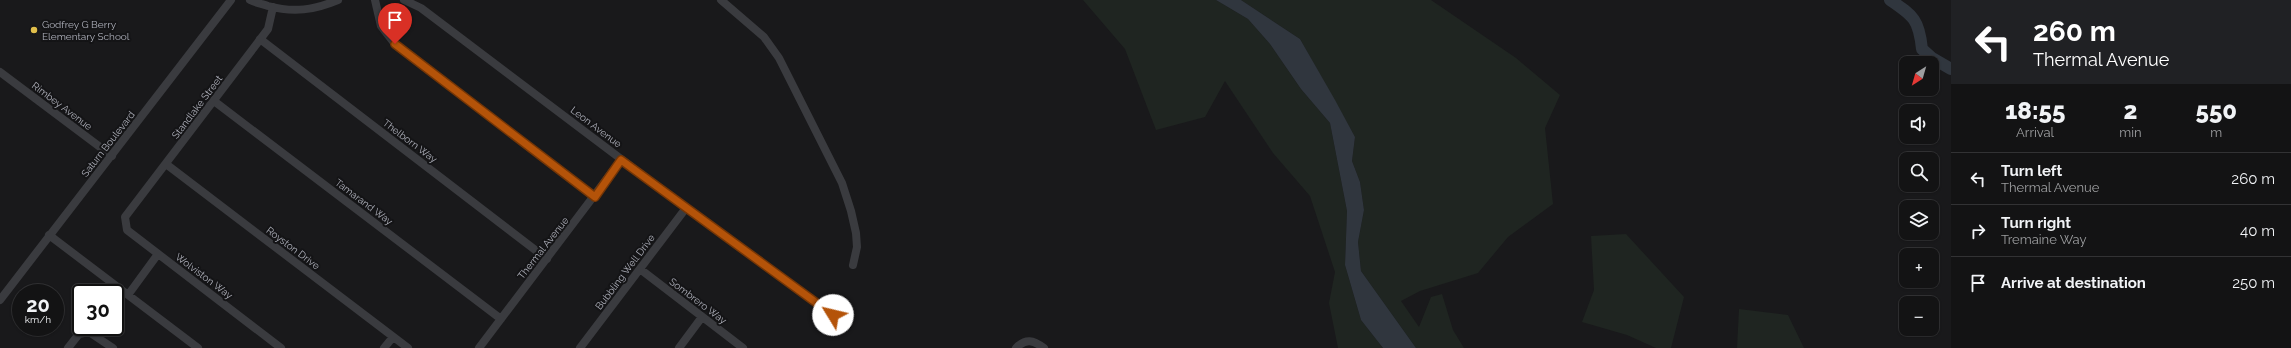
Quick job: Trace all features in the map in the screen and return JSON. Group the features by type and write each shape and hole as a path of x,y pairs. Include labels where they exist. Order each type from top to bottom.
{"street":[{"name":"Saturn Boulevard","path":"0,300 231,0"},
{"path":"250,0 273,7 300,11 320,7 338,0"},
{"path":"375,0 381,26 395,44 595,197"},
{"name":"Leon Avenue","path":"404,0 422,8 621,160 833,315"},
{"path":"721,0 764,37 778,58 842,183 848,197 856,233 857,248 854,265"},
{"name":"Standlake Street","path":"127,214 268,29 273,7"},
{"name":"Thelborn Way","path":"260,39 547,259"},
{"name":"Rimbey Avenue","path":"0,72 112,156"},
{"name":"Tamarand Way","path":"214,101 501,319"},
{"name":"Thermal Avenue","path":"479,348 595,197 621,160"},
{"name":"Royston Drive","path":"166,164 408,348"},
{"name":"Bubbling Well Drive","path":"580,348 686,208"},
{"name":"Wolviston Way","path":"127,214 125,217 127,230 282,348"},
{"path":"50,235 198,348"},
{"path":"128,295 158,254"},
{"name":"Sombrero Way","path":"640,269 744,348"},
{"path":"679,348 702,317"},
{"path":"68,348 79,334 89,332 113,348"},
{"path":"384,348 393,336"},
{"path":"1016,348 1024,341 1031,341 1044,348"}],"shaded area":[{"path":"1083,0 1216,0 1248,19 1270,44 1301,89 1330,123 1347,211 1345,265 1361,320 1383,348 1338,348 1329,303 1335,272 1310,196 1273,153 1225,81 1205,117 1156,130 1125,49"},
{"path":"1216,0 1241,0 1300,39 1355,137 1352,161 1360,182 1364,210 1358,242 1361,271 1416,348 1383,348 1361,320 1345,265 1347,211 1330,123 1301,89 1270,44 1248,19"},
{"path":"1241,0 1431,0 1516,58 1560,95 1545,128 1553,204 1508,237 1478,273 1420,291 1401,301 1419,327 1431,297 1442,294 1453,330 1464,348 1416,348 1361,271 1358,242 1364,210 1360,182 1352,161 1355,137 1300,39"},
{"path":"1626,234 1684,297 1671,348 1656,348 1627,335 1582,322 1594,290 1591,236"},
{"path":"1739,309 1788,315 1804,348 1737,348"}],"waterway":[{"path":"1890,0 1905,10 1914,20 1919,31 1922,49 1932,58 1951,69"}],"place":[{"name":"Godfrey G Berry Elementary School","path":"34,30"}],"route":[{"path":"395,44 595,197 621,160 833,315"}]}
